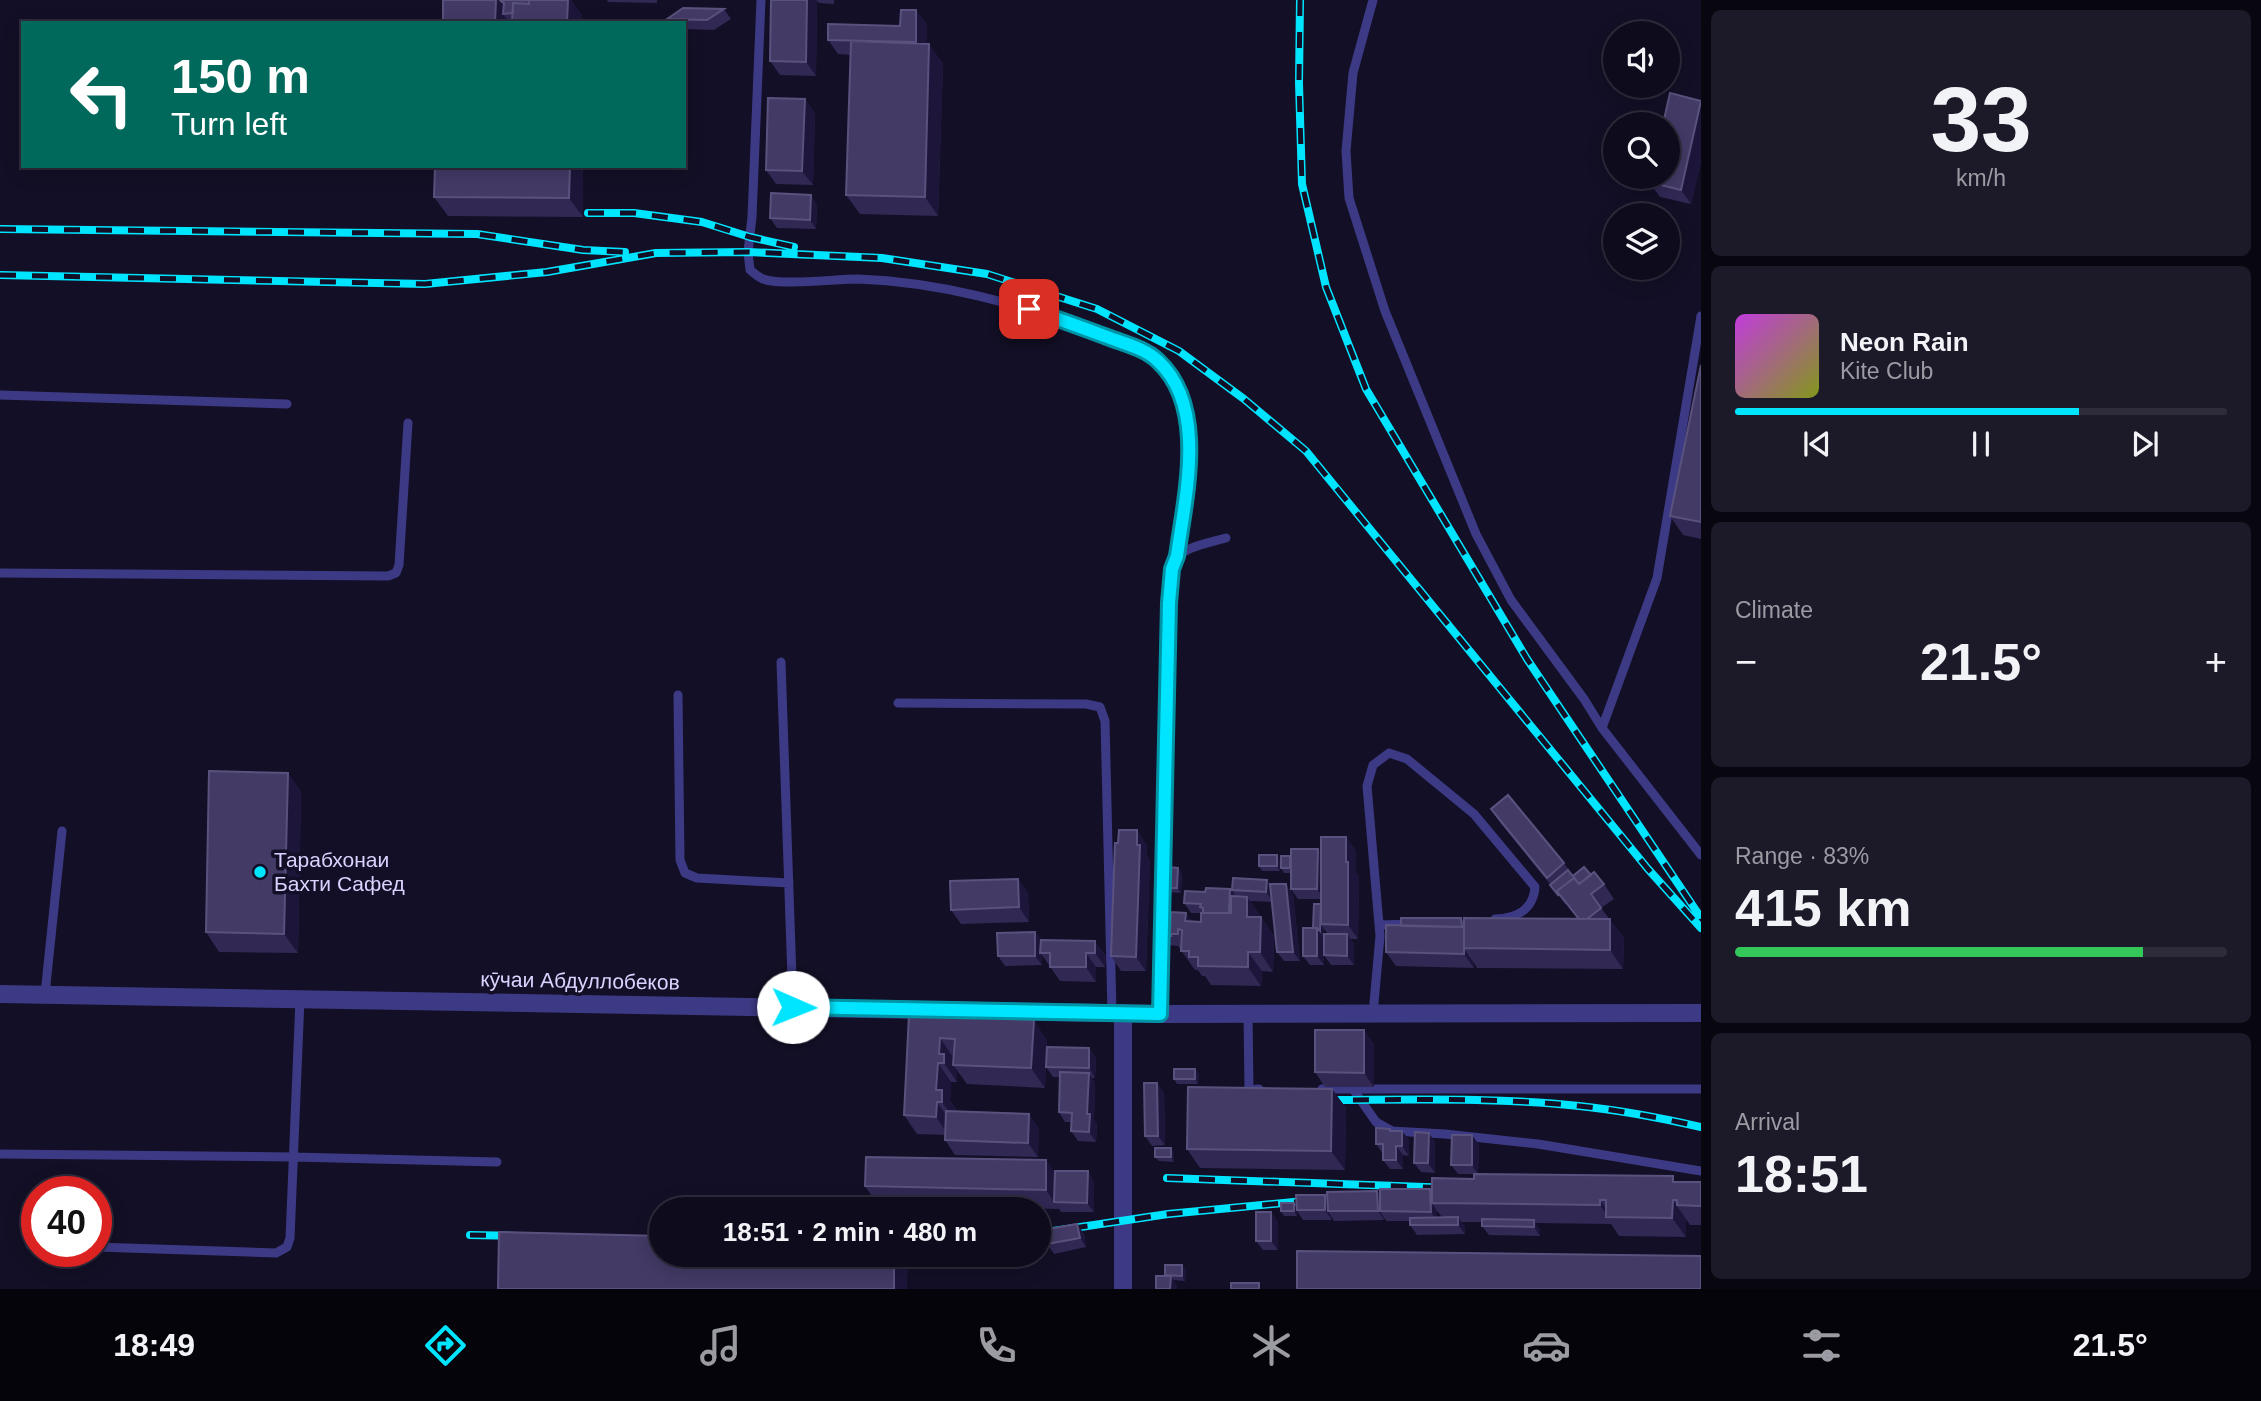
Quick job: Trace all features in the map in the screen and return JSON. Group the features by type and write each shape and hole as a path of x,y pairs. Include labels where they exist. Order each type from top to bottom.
{"street":[{"name":"кӯчаи Абдуллобеков","path":"0,994 1160,1014 1701,1013"},
{"path":"1117,1013 1123,1289"}],"lane":[{"path":"761,0 752,217 748,252 750,270 760,278 774,281 857,279 917,283 993,299 1047,315 1137,348 1158,360 1176,384 1186,412 1189,467 1169,603 1160,1014"},
{"path":"1373,0 1353,73 1346,151 1349,198 1385,311 1476,534 1511,600 1584,699 1602,728 1701,855"},
{"path":"1602,728 1657,578 1701,316"},
{"path":"0,395 287,404"},
{"path":"0,573 388,576 396,573 399,565 408,423"},
{"path":"1177,556 1186,550 1226,538"},
{"path":"781,662 793,1007"},
{"path":"678,695 680,860 685,873 697,878 789,883"},
{"path":"898,703 1100,707 1105,721 1117,1013"},
{"path":"1373,1014 1380,925 1367,786 1373,765 1389,753 1407,759 1474,814 1535,887 1534,899 1525,911 1505,919 1491,920"},
{"path":"45,994 62,831"},
{"path":"1380,925 1422,923"},
{"path":"112,1248 276,1253 287,1247 290,1238 300,999"},
{"path":"1248,1014 1249,1090 1275,1089"},
{"path":"1314,1089 1701,1088"},
{"path":"1353,1089 1376,1122 1392,1131 1538,1144 1701,1171"},
{"path":"0,1154 497,1162"}],"building":[{"path":"443,0 496,0 495,21 443,21"},
{"path":"500,0 529,0 529,4 513,3 513,13 503,14 504,3"},
{"path":"529,0 568,0 567,21 512,21 513,3 529,4"},
{"path":"771,0 807,0 806,62 770,61"},
{"path":"683,8 724,9 707,20 667,19"},
{"path":"901,10 916,10 916,42 828,40 828,24 900,26"},
{"path":"851,41 929,44 925,197 846,195"},
{"path":"1680,96 1701,101 1681,190 1677,189 1680,189 1680,112 1666,112 1669,98 1680,98"},
{"path":"768,98 805,99 802,171 766,170"},
{"path":"435,168 570,168 569,198 434,197"},
{"path":"771,193 811,195 810,220 770,218"},
{"path":"1701,365 1701,522 1670,516"},
{"name":"Тарабхонаи Бахти Сафед","path":"209,771 288,773 284,934 206,932"},
{"path":"1508,795 1564,863 1547,878 1491,809"},
{"path":"1119,830 1137,830 1137,845 1140,845 1136,957 1111,956 1115,843 1118,843"},
{"path":"1321,837 1346,837 1348,925 1321,924"},
{"path":"1291,849 1318,849 1317,889 1291,889"},
{"path":"1259,855 1277,855 1277,866 1259,866"},
{"path":"1281,856 1290,856 1290,868 1281,868"},
{"path":"1167,867 1178,868 1177,888 1166,888"},
{"path":"1584,867 1591,875 1579,884 1573,876"},
{"path":"1568,870 1576,880 1574,878 1557,891 1558,895 1550,885"},
{"path":"1594,872 1604,884 1591,894 1601,908 1587,919 1579,919 1557,891 1574,878 1579,884"},
{"path":"1233,878 1267,880 1266,892 1232,890"},
{"path":"1018,879 1019,907 951,910 950,881"},
{"path":"1270,884 1286,884 1293,952 1277,952"},
{"path":"1206,888 1230,889 1229,913 1203,913 1201,904 1184,903 1185,891 1205,892"},
{"path":"1231,896 1247,897 1247,917 1261,917 1260,952 1248,952 1248,967 1198,966 1198,957 1189,957 1189,951 1181,951 1182,930 1178,929 1178,934 1170,934 1171,912 1186,913 1185,921 1201,922 1201,913 1231,913"},
{"path":"1314,904 1321,904 1320,931 1313,928"},
{"path":"1161,912 1170,912 1171,936 1160,936"},
{"path":"1401,918 1461,918 1462,927 1401,926"},
{"path":"1464,918 1610,919 1610,950 1464,948"},
{"path":"1386,925 1464,927 1464,954 1386,952"},
{"path":"1303,928 1317,928 1317,956 1303,956"},
{"path":"1035,932 1035,956 998,956 997,933"},
{"path":"1324,934 1347,934 1347,956 1324,955"},
{"path":"1041,940 1095,941 1095,953 1086,953 1086,967 1050,967 1050,953 1040,953"},
{"path":"909,1014 1034,1020 1031,1068 953,1065 955,1039 940,1038 939,1054 944,1054 944,1063 938,1063 936,1090 942,1090 942,1102 937,1102 936,1117 904,1115"},
{"path":"1315,1030 1364,1030 1364,1073 1315,1072"},
{"path":"1047,1047 1089,1048 1089,1068 1046,1067"},
{"path":"1174,1069 1195,1069 1195,1079 1174,1079"},
{"path":"1060,1072 1089,1073 1089,1132 1071,1131 1072,1113 1059,1112"},
{"path":"1144,1083 1157,1083 1158,1136 1145,1136"},
{"path":"1188,1087 1332,1089 1331,1151 1187,1149"},
{"path":"946,1111 1029,1114 1028,1143 945,1140"},
{"path":"1376,1128 1402,1131 1402,1146 1396,1146 1396,1160 1383,1160 1383,1144 1376,1144"},
{"path":"1415,1132 1429,1133 1428,1163 1414,1163"},
{"path":"1452,1135 1472,1135 1472,1165 1451,1165"},
{"path":"1155,1148 1171,1148 1171,1157 1155,1157"},
{"path":"866,1157 1046,1160 1046,1190 865,1186"},
{"path":"1055,1171 1088,1171 1087,1203 1054,1202"},
{"path":"1474,1174 1673,1176 1673,1182 1701,1182 1701,1206 1677,1205 1677,1200 1673,1200 1672,1218 1606,1217 1606,1200 1600,1200 1600,1205 1432,1203 1432,1178 1474,1179"},
{"path":"1380,1189 1430,1189 1431,1212 1380,1211"},
{"path":"1377,1191 1378,1211 1328,1211 1327,1192"},
{"path":"1296,1195 1325,1195 1325,1210 1297,1210"},
{"path":"1281,1203 1294,1203 1294,1211 1281,1211"},
{"path":"1256,1212 1271,1212 1271,1241 1256,1241"},
{"path":"1458,1217 1458,1225 1410,1225 1410,1218"},
{"path":"1482,1219 1534,1220 1534,1227 1482,1226"},
{"path":"1077,1224 1080,1238 1051,1243 1051,1229"},
{"path":"499,1232 649,1236 649,1267 894,1267 894,1289 498,1289"},
{"path":"1297,1251 1701,1256 1701,1289 1297,1289"},
{"path":"1165,1265 1182,1265 1182,1276 1165,1275"},
{"path":"1156,1276 1171,1276 1170,1289 1156,1289"},
{"path":"1231,1283 1259,1283 1259,1289 1231,1289"}],"railway":[{"path":"1300,0 1302,184 1326,287 1366,389 1527,659 1699,915"},
{"path":"588,213 634,213 702,222 794,247"},
{"path":"0,229 477,234 583,250 625,252"},
{"path":"0,275 425,284 547,272 656,253 748,252 882,258 987,274 1097,309 1179,351 1244,399 1306,451 1648,869 1701,928"},
{"path":"1321,1100 1547,1103 1625,1112 1701,1127"},
{"path":"1167,1178 1453,1188"},
{"path":"1051,1231 1168,1214 1315,1200"},
{"path":"470,1235 518,1236"}],"place":[{"name":"Тарабхонаи Бахти Сафед","path":"260,872"}],"route":[{"path":"793,1007 1160,1014 1169,603 1189,467 1186,412 1176,384 1158,360 1137,348 1029,309"}]}
